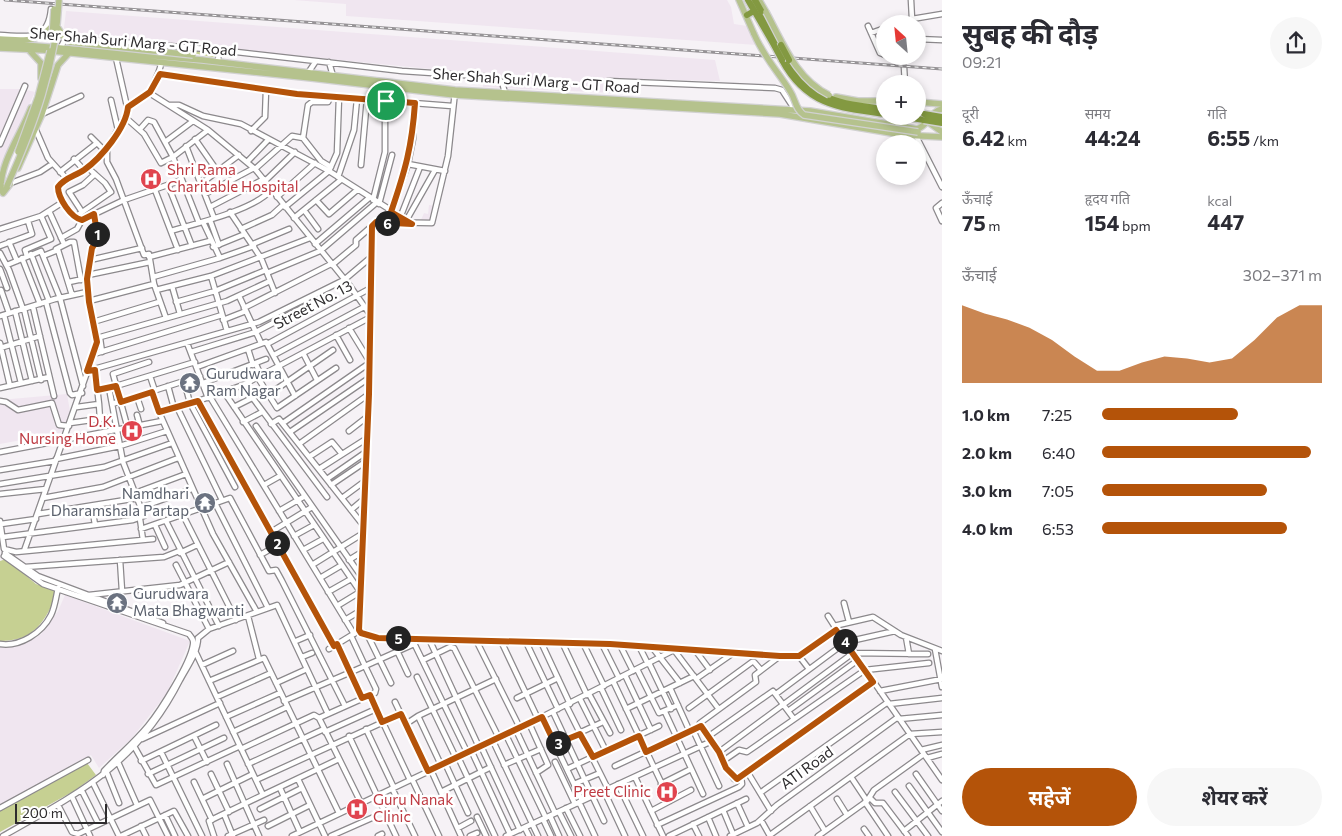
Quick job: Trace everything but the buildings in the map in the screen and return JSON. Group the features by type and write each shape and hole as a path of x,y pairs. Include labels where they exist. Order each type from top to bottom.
{"highway":[{"path":"748,0 757,4 797,83 817,98 835,106 876,113"},
{"path":"748,18 757,4"},
{"path":"786,60 807,85 846,104 876,108"},
{"path":"926,117 942,117"},
{"path":"926,118 942,123"}],"main road":[{"path":"0,201 4,184 37,115 49,71 57,0"},
{"path":"739,0 765,58 790,90 801,113 806,116 942,137"},
{"path":"757,4 766,12 800,73 815,87 830,96 847,100 876,101"},
{"path":"0,39 36,39 55,25"},
{"path":"55,25 70,42 193,55 202,60"},
{"name":"Sher Shah Suri Marg - GT Road","path":"0,43 202,60 333,76 455,95 505,93 795,110 876,123"},
{"name":"Sher Shah Suri Marg - GT Road","path":"0,48 29,50 46,48"},
{"path":"4,184 6,164 36,94 46,48"},
{"path":"4,184 42,114 58,66 60,49"},
{"name":"Sher Shah Suri Marg - GT Road","path":"60,49 69,53 455,95 780,114 917,134"},
{"path":"29,50 36,56 42,68"},
{"path":"58,66 69,53"},
{"path":"926,103 942,104"},
{"name":"Sher Shah Suri Marg - GT Road","path":"926,116 942,109"},
{"path":"926,119 942,132"},
{"name":"Sher Shah Suri Marg - GT Road","path":"891,125 916,129 918,125"}],"street":[{"path":"911,0 911,15"},
{"path":"0,35 32,36 39,34 49,22 51,9"},
{"path":"926,18 942,14"},
{"path":"868,26 876,45"},
{"path":"871,34 876,32"},
{"path":"60,49 64,40 70,38 219,50 493,77 502,82 505,93"},
{"path":"926,39 942,40"},
{"path":"218,62 219,50"},
{"path":"82,220 75,217 63,202 58,187 67,179 86,169 106,150 125,117 128,107 116,58"},
{"path":"308,73 316,60"},
{"path":"328,62 333,76"},
{"path":"128,107 150,92 160,74 160,63"},
{"path":"904,67 904,75"},
{"path":"160,74 266,90 452,106"},
{"path":"608,82 775,88 782,90 795,110"},
{"path":"0,144 25,86"},
{"path":"251,131 265,117 266,90"},
{"path":"150,92 208,130 254,169 332,264 357,296 369,316"},
{"path":"94,354 223,318 245,310 332,264 356,245 356,240 374,224 432,223 450,144 452,106 455,95"},
{"path":"42,114 81,96"},
{"path":"303,138 308,103 328,102 331,96"},
{"path":"241,229 272,215 330,169 337,153 339,97"},
{"path":"294,218 340,178 354,130 357,98"},
{"path":"111,100 118,130"},
{"path":"361,165 367,100"},
{"path":"315,244 374,201 385,152 386,101"},
{"path":"391,212 408,164 413,138 415,103"},
{"path":"169,105 179,105 208,117 236,122 268,140 330,169"},
{"path":"125,117 140,129 159,162 173,158 208,130"},
{"path":"140,129 146,122 152,120 173,158 210,241 216,246"},
{"path":"165,142 193,121"},
{"path":"35,128 52,164 67,179"},
{"path":"917,134 942,187"},
{"path":"205,194 254,169 294,135 303,138 321,161 340,178 412,224"},
{"path":"91,136 106,150 107,162 124,200 144,255 148,254 159,302 166,318"},
{"path":"195,139 218,172"},
{"path":"247,162 268,140"},
{"path":"60,172 97,143"},
{"path":"186,146 210,207 216,246 220,258"},
{"path":"210,207 264,180 295,152"},
{"path":"202,183 239,155"},
{"path":"176,302 215,291 320,251 374,201 392,155"},
{"path":"74,160 95,174 111,192 75,217"},
{"path":"276,197 315,163"},
{"path":"4,184 40,172 52,164"},
{"path":"408,164 445,171"},
{"path":"400,218 420,167"},
{"path":"406,221 435,170"},
{"path":"82,212 69,192 83,185 95,174"},
{"path":"61,238 77,229 82,220 94,214 124,200 182,180"},
{"path":"168,185 192,246"},
{"path":"156,190 178,250"},
{"path":"172,231 230,212 263,197 272,190"},
{"path":"316,200 329,214 357,190"},
{"path":"0,229 41,216 63,202"},
{"path":"942,203 936,208 942,221"},
{"path":"304,210 318,229"},
{"path":"49,211 64,244"},
{"path":"230,212 254,245 275,293"},
{"path":"94,214 98,239 92,248 87,292 102,352"},
{"path":"40,304 25,250 51,239 41,216"},
{"path":"0,245 32,234 28,221"},
{"path":"359,630 369,394 370,258 374,224"},
{"path":"153,277 220,258 289,229"},
{"path":"216,246 245,234"},
{"path":"156,290 211,276 310,238"},
{"path":"69,282 210,241"},
{"path":"9,242 16,260"},
{"path":"43,256 64,244 74,243 81,280"},
{"path":"90,260 142,248"},
{"path":"56,250 59,251 72,295"},
{"path":"4,263 40,251 60,298 84,387"},
{"path":"0,255 15,286 23,309 41,380"},
{"path":"27,256 48,301 64,373 71,395 82,393"},
{"path":"87,371 252,324 344,280 370,258"},
{"path":"0,269 6,288"},
{"path":"211,276 227,331"},
{"path":"98,338 218,303 239,296 270,281"},
{"path":"89,302 154,284"},
{"path":"15,286 0,290 4,315 21,384"},
{"path":"172,286 180,314"},
{"name":"Street No. 13","path":"269,343 369,289"},
{"path":"4,315 48,301 87,292"},
{"path":"239,296 261,343"},
{"path":"93,322 159,302"},
{"path":"32,306 54,396"},
{"path":"274,355 364,307"},
{"path":"191,352 256,332 302,308"},
{"path":"14,311 32,382"},
{"path":"159,412 190,404 243,385 369,316"},
{"path":"349,328 368,362"},
{"path":"336,335 350,360"},
{"path":"10,386 0,346 40,336"},
{"path":"24,551 62,441 82,393 98,338"},
{"path":"187,343 209,397 337,606 376,689 370,695 319,718"},
{"path":"97,390 196,364 248,349 261,343 269,343 295,396"},
{"path":"248,349 257,363 259,377 277,408 336,368"},
{"path":"268,395 333,350"},
{"path":"303,353 317,380"},
{"path":"203,383 266,359"},
{"path":"128,429 112,375 116,372 149,362"},
{"path":"282,423 368,362"},
{"path":"0,401 6,402 18,410 52,403 59,425 103,418 98,404 95,370"},
{"path":"150,376 162,421 201,509 257,612"},
{"path":"112,404 200,376"},
{"path":"0,388 50,377"},
{"path":"290,432 369,378"},
{"path":"184,381 190,404 235,488"},
{"path":"243,385 327,497"},
{"path":"168,386 175,408 222,500"},
{"path":"3,537 140,519 145,514 123,462 109,388"},
{"path":"224,392 361,592"},
{"path":"299,444 369,394"},
{"path":"137,397 141,409"},
{"path":"234,407 252,398"},
{"path":"198,401 333,646 351,673 362,698"},
{"path":"77,407 98,404"},
{"path":"243,422 262,412"},
{"path":"137,415 140,426"},
{"path":"271,424 278,418 363,525"},
{"path":"349,431 368,418"},
{"path":"0,452 117,432 162,421"},
{"path":"256,426 362,577"},
{"path":"0,470 120,446 167,431"},
{"path":"319,469 366,439"},
{"path":"309,457 332,442 342,454"},
{"path":"0,484 50,478 123,462 172,443"},
{"path":"327,478 366,452"},
{"path":"43,498 103,487 178,458"},
{"path":"331,484 365,462"},
{"path":"186,474 136,495 92,506 0,523 3,537 3,553 33,579 88,595 191,633 198,638"},
{"path":"264,485 280,476"},
{"path":"342,498 365,480"},
{"path":"142,507 192,488"},
{"path":"0,494 46,489"},
{"path":"279,511 305,496"},
{"path":"141,529 230,498 270,572 276,571 310,634 345,706"},
{"path":"351,510 364,499"},
{"path":"216,503 268,608"},
{"path":"92,506 94,525"},
{"path":"271,532 312,507"},
{"path":"183,515 236,620"},
{"path":"140,519 142,540"},
{"path":"166,521 219,626"},
{"path":"155,525 165,547"},
{"path":"294,536 314,525"},
{"path":"312,564 362,534"},
{"path":"303,550 324,538"},
{"path":"3,553 154,539"},
{"path":"24,568 164,558 198,545"},
{"path":"260,555 278,545"},
{"path":"349,560 362,552"},
{"path":"3,553 24,568 59,587 189,634 193,639 193,646 184,666 156,715 135,741 104,771 119,803"},
{"path":"120,560 122,591"},
{"path":"88,595 184,583 230,562"},
{"path":"176,565 209,629"},
{"path":"320,578 342,565"},
{"path":"328,592 351,579"},
{"path":"0,644 17,645 45,624 54,609 59,587"},
{"path":"337,606 361,592"},
{"path":"844,603 849,622"},
{"path":"3,836 82,791 105,774 134,746 163,712 195,651 198,638 209,629 275,605 279,607 328,714"},
{"path":"345,620 360,611"},
{"path":"248,616 259,659"},
{"path":"828,616 942,780"},
{"path":"359,630 368,636 391,638 562,642 799,656 836,628 849,622 873,616 906,637 942,652"},
{"path":"333,646 359,630"},
{"path":"776,694 846,642 895,631"},
{"path":"296,641 310,634"},
{"path":"368,636 391,683"},
{"path":"906,637 909,654"},
{"path":"391,638 408,674"},
{"path":"429,639 480,746 523,829 529,836"},
{"path":"476,640 496,679 527,755 571,836"},
{"path":"501,641 526,694 562,758 574,784 579,802"},
{"path":"284,701 398,652 413,642 512,835 700,746 771,692 776,694 794,719"},
{"path":"526,642 558,709"},
{"path":"541,642 558,678 580,734 600,773 625,836"},
{"path":"562,642 610,734"},
{"path":"583,643 621,730"},
{"path":"602,644 619,678"},
{"path":"620,645 658,713 665,712 678,705"},
{"path":"639,646 671,709"},
{"path":"423,660 451,647 454,648 499,738"},
{"path":"652,647 680,683"},
{"path":"935,648 942,687"},
{"path":"292,836 529,724 676,649"},
{"path":"676,649 718,708"},
{"path":"695,650 710,670"},
{"path":"195,651 263,795"},
{"path":"202,665 234,651"},
{"path":"302,657 312,653"},
{"path":"626,710 680,683 695,678 710,670 733,653"},
{"path":"719,752 853,653 928,654"},
{"path":"780,656 755,676 756,682 700,721 701,726 719,752 734,779 741,777 873,682"},
{"path":"799,656 809,669"},
{"path":"209,681 264,658 339,813"},
{"path":"788,711 858,660"},
{"path":"689,708 753,662 761,670"},
{"path":"723,761 739,750 747,752 865,670 930,664"},
{"path":"276,683 307,668"},
{"path":"217,697 271,673"},
{"path":"625,675 651,730"},
{"path":"417,677 495,836"},
{"path":"517,698 558,678"},
{"path":"406,724 432,709 496,679"},
{"path":"880,691 941,679"},
{"path":"613,681 670,801"},
{"path":"670,688 719,786"},
{"path":"226,717 280,692"},
{"path":"370,695 439,836"},
{"path":"760,793 888,703 942,698"},
{"path":"580,699 606,751"},
{"path":"395,702 461,836"},
{"path":"140,739 220,704"},
{"path":"233,732 287,707"},
{"path":"248,764 303,738 376,709"},
{"path":"553,712 604,821"},
{"path":"665,712 704,794"},
{"path":"256,780 331,744 401,714"},
{"path":"134,746 156,786 314,715 319,718 360,803"},
{"path":"899,718 942,715"},
{"path":"418,716 468,813"},
{"name":"ATI Road","path":"732,835 760,820 899,718"},
{"path":"555,744 604,722"},
{"path":"529,724 548,765"},
{"path":"141,761 216,726"},
{"path":"567,770 659,726"},
{"path":"614,766 701,726"},
{"path":"366,729 414,836"},
{"path":"760,820 770,836 910,734 942,732"},
{"path":"506,735 546,818 551,836"},
{"path":"194,736 207,762"},
{"path":"349,736 396,836"},
{"path":"148,774 224,738"},
{"path":"493,740 538,836"},
{"path":"818,836 867,800 874,790 924,754 942,745"},
{"path":"504,765 541,749"},
{"path":"161,752 202,836"},
{"path":"924,754 942,754"},
{"path":"536,773 562,758"},
{"path":"214,836 208,822 339,759"},
{"path":"0,808 88,760"},
{"path":"118,762 137,806"},
{"path":"555,762 579,802 595,836"},
{"path":"227,764 259,836"},
{"path":"441,792 491,767"},
{"path":"661,784 692,769"},
{"path":"936,771 942,770"},
{"path":"748,772 771,811"},
{"path":"574,784 600,773"},
{"path":"211,774 229,812"},
{"path":"202,799 253,774"},
{"path":"916,774 940,802 942,811"},
{"path":"634,777 663,836"},
{"path":"657,825 739,787 742,784 741,777"},
{"path":"851,777 888,836"},
{"path":"298,779 325,836"},
{"path":"194,782 212,820"},
{"path":"93,783 120,836 176,811 188,836"},
{"path":"618,784 643,836"},
{"path":"909,786 942,832"},
{"path":"280,788 306,836"},
{"path":"260,809 302,788"},
{"path":"651,810 691,790"},
{"path":"82,791 98,823"},
{"path":"895,792 928,836"},
{"path":"72,797 90,836"},
{"path":"669,836 680,834 693,824 746,799"},
{"path":"837,799 847,815"},
{"path":"58,805 73,833 78,834 150,800 168,836"},
{"path":"867,800 883,803 906,834 917,821 940,802"},
{"path":"737,803 748,827"},
{"path":"268,826 310,805"},
{"path":"810,806 825,831"},
{"path":"566,808 580,836"},
{"path":"723,810 732,835"},
{"path":"224,814 231,835 264,820"},
{"path":"165,815 175,836"},
{"path":"331,836 374,817"},
{"path":"477,817 486,836"},
{"path":"708,817 716,836"},
{"path":"546,818 559,836"},
{"path":"458,828 471,821"},
{"path":"693,824 698,836"},
{"path":"141,826 146,836"},
{"path":"470,836 476,833"}],"shaded area":[{"path":"294,0 727,0 731,7 734,24 747,26 757,45 346,16 346,4"},
{"path":"66,11 715,60 720,81 637,79 638,94 483,87 483,74 69,34 64,28"},
{"path":"0,89 23,89 35,92 0,169"},
{"path":"429,205 434,206 430,222 420,222 424,213 428,214"},
{"path":"67,394 71,417 64,432 0,444 0,400"},
{"path":"65,595 190,641 167,693 132,738 99,768 91,755 0,806 0,647 7,648 27,643 41,634 58,611"}],"green space":[{"path":"214,50 217,52 216,57 185,51"},
{"path":"6,559 36,584 58,592 43,620 30,633 12,640 0,641 0,561"},
{"path":"87,763 96,775 74,791 0,832 0,811"}],"railway":[{"path":"5,0 942,69"}],"place":[{"name":"Shri Rama Charitable Hospital","path":"151,179"},
{"name":"Gurudwara Ram Nagar","path":"190,383"},
{"name":"D.K. Nursing Home","path":"132,431"},
{"name":"Namdhari Dharamshala Partap","path":"205,503"},
{"name":"Gurudwara Mata Bhagwanti","path":"117,603"},
{"name":"Preet Clinic","path":"667,792"},
{"name":"Guru Nanak Clinic","path":"357,809"}],"route":[{"path":"160,74 297,94 386,101 415,103 413,138 408,164 391,212 412,224 376,222 372,226 368,360 369,394 359,630 362,634 378,638 610,644 799,656 837,630 873,682 741,777 734,779 729,774 719,752 701,726 646,752 639,736 593,757 580,734 555,744 542,717 428,771 401,714 382,722 370,695 362,698 337,644 334,646 198,401 159,412 152,392 121,402 116,386 97,390 95,370 87,371 94,354 97,338 87,292 87,279 92,248 98,239 94,214 82,220 77,219 63,202 58,187 65,180 85,169 106,149 125,117 128,107 150,92 160,74"}]}
